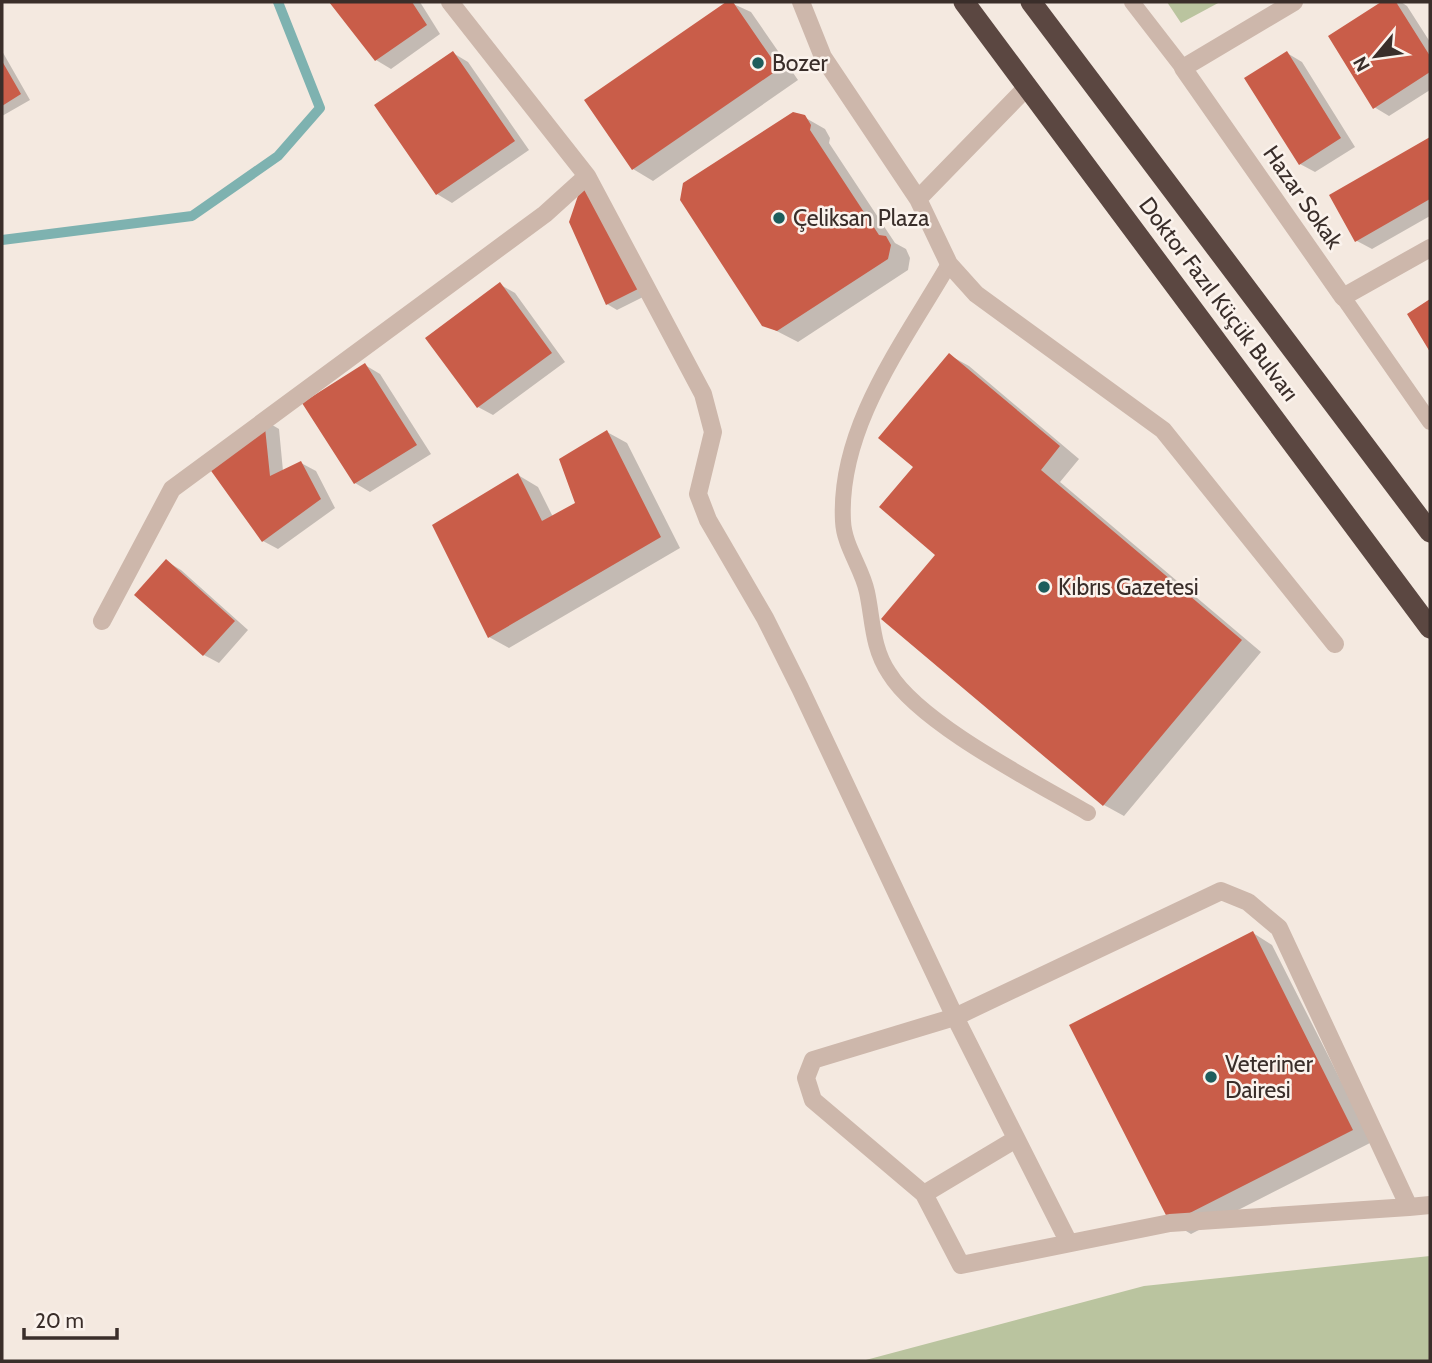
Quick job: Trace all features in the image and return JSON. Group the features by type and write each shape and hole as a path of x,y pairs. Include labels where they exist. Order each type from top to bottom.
{"highway":[{"name":"Doktor Fazıl Küçük Bulvarı","path":"964,2 1430,628"},
{"name":"Doktor Fazıl Küçük Bulvarı","path":"1031,2 1430,532"}],"street":[{"path":"450,2 587,177 703,394 713,432 698,494 708,520 765,618 800,688 955,1017 1069,1243"},
{"path":"801,2 823,57 918,199 949,264 976,294 1163,430 1335,644"},
{"path":"1183,68 1294,2"},
{"name":"Hazar Sokak","path":"1183,68 1343,297"},
{"path":"918,199 1028,86"},
{"path":"102,621 173,489 545,214 587,177"},
{"path":"1343,297 1430,248"},
{"path":"1409,1207 1279,928 1248,902 1221,891 955,1017 813,1060 806,1078 813,1100 924,1194 961,1265 1170,1223 1409,1207 1430,1205"},
{"path":"924,1194 1016,1139"}],"lane":[{"name":"Hazar Sokak","path":"1132,2 1183,68"},
{"path":"949,264 874,391 846,466 843,523 867,592 873,638 889,674 931,717 1088,813"},
{"name":"Hazar Sokak","path":"1343,297 1430,422"}],"green space":[{"path":"1167,2 1220,2 1181,23"},
{"path":"1430,1256 1430,1361 862,1361 1144,1286"}],"building":[{"path":"329,2 412,2 427,25 375,61"},
{"path":"726,2 733,2 779,69 632,170 584,100"},
{"path":"1381,2 1396,2 1430,56 1430,72 1373,109 1328,36"},
{"path":"453,51 515,141 436,195 374,105"},
{"path":"1287,51 1341,138 1299,165 1244,78"},
{"path":"2,61 21,94 2,106"},
{"name":"Çeliksan Plaza","path":"793,112 805,115 811,125 810,130 879,235 886,236 891,245 888,259 777,331 762,326 680,200 683,183"},
{"path":"1430,137 1430,199 1355,242 1329,195"},
{"path":"582,184 638,289 606,305 569,222"},
{"path":"500,282 552,353 477,408 425,338"},
{"path":"1430,299 1430,352 1407,314"},
{"name":"Kıbrıs Gazetesi","path":"949,353 1060,446 1041,470 1242,640 1103,806 881,619 935,555 879,507 913,467 878,438"},
{"path":"365,363 417,445 354,484 302,403"},
{"path":"264,418 270,476 301,461 321,499 262,542 204,461"},
{"path":"607,430 661,537 488,638 432,525 518,473 542,521 575,503 559,459"},
{"path":"166,559 235,621 203,656 134,595"},
{"name":"Veteriner Dairesi","path":"1253,931 1353,1130 1170,1223 1069,1025"}],"waterway":[{"path":"2,240 192,216 278,156 320,108 278,2"}],"place":[{"name":"Bozer","path":"758,63"},
{"name":"Çeliksan Plaza","path":"779,218"},
{"name":"Kıbrıs Gazetesi","path":"1044,587"},
{"name":"Veteriner Dairesi","path":"1211,1077"}]}
